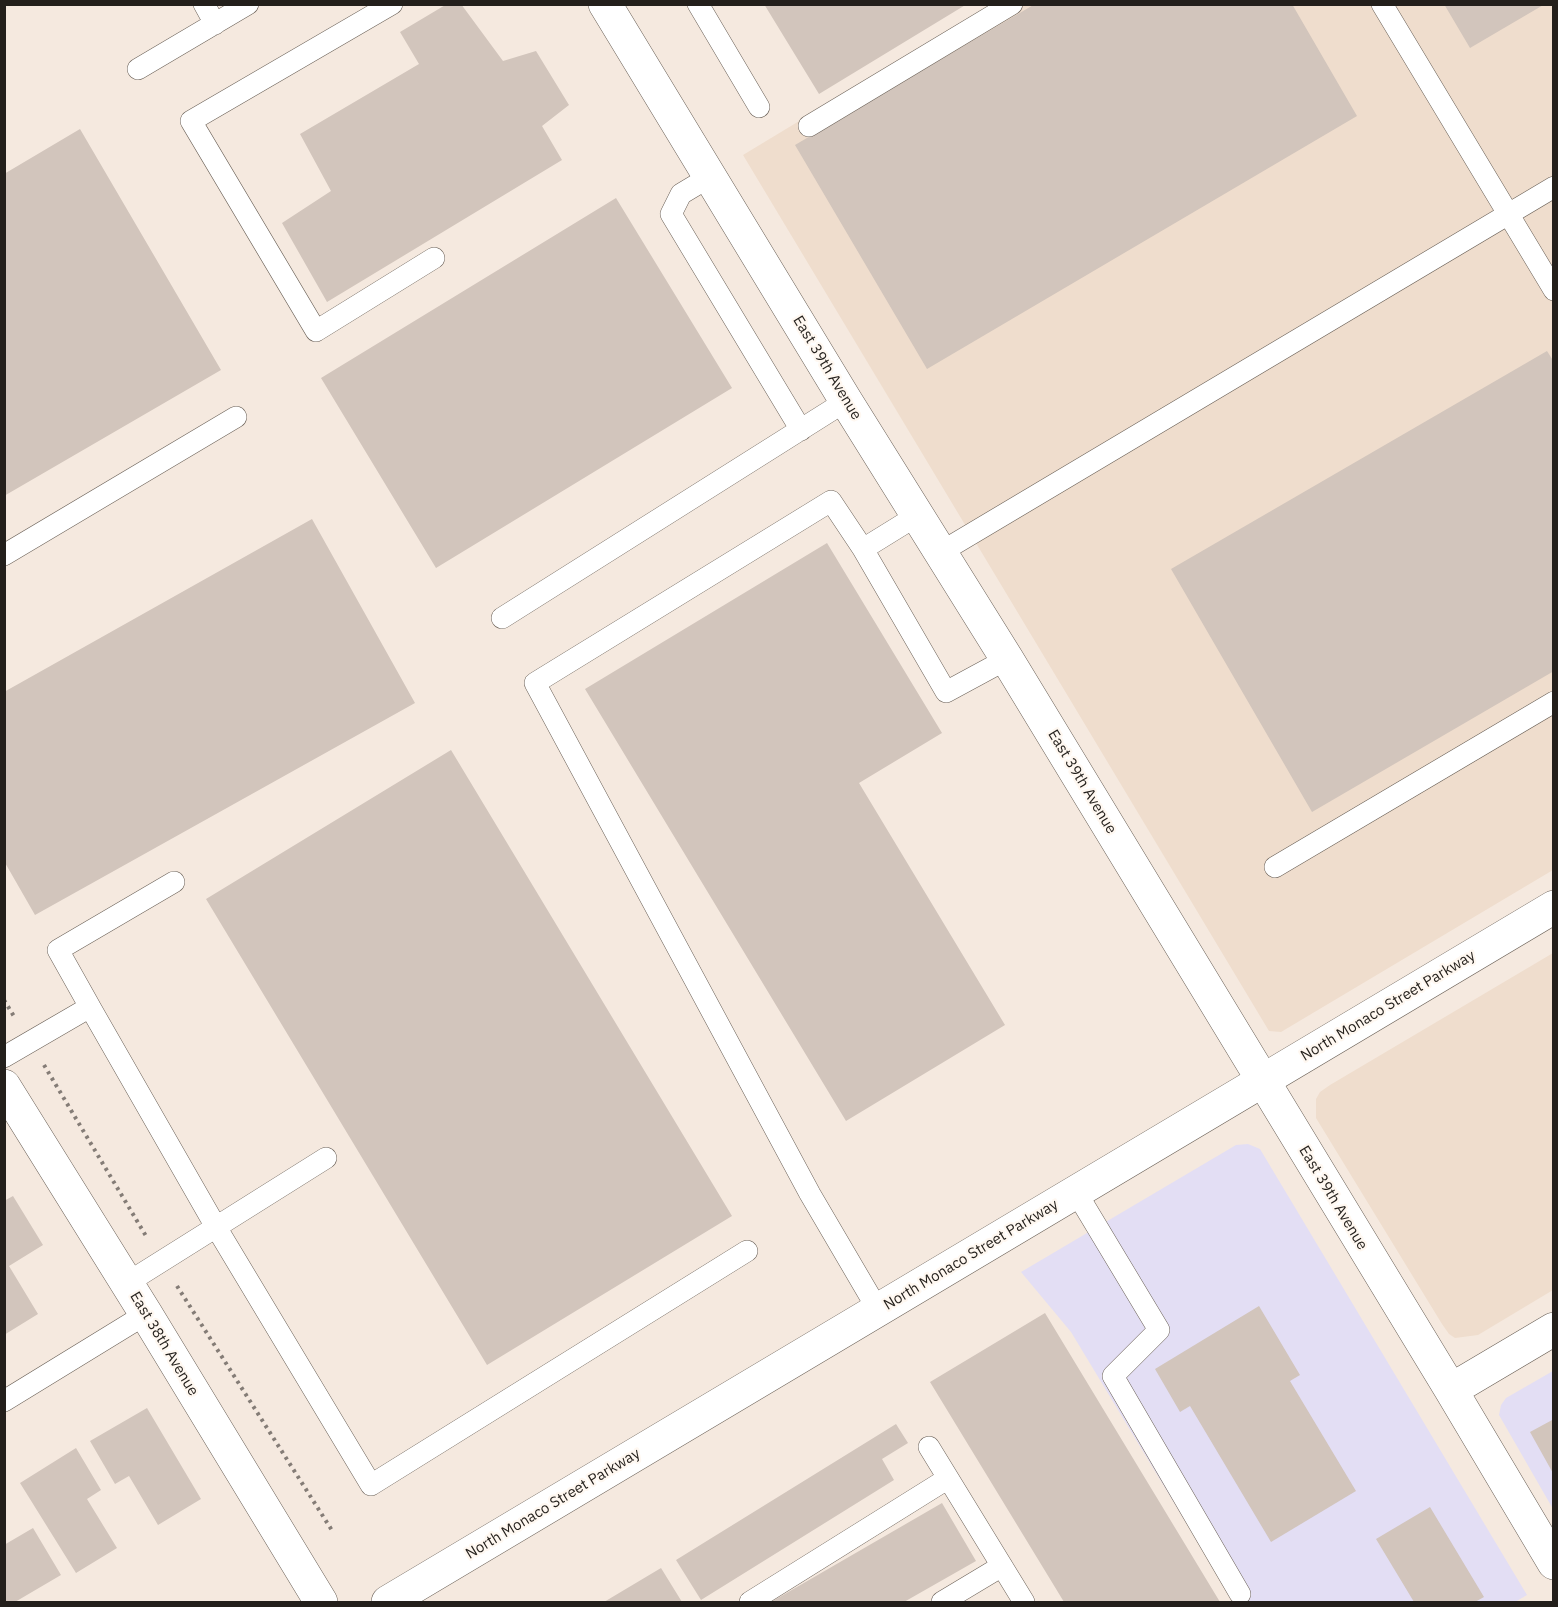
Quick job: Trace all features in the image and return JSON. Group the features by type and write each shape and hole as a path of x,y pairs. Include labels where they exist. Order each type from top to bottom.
{"street":[{"name":"East 39th Avenue","path":"605,4 846,401 942,552 1554,1563"},
{"name":"North Monaco Street Parkway","path":"388,1602 1554,907"},
{"name":"East 38th Avenue","path":"6,1091 127,1283 321,1602"},
{"path":"1451,1390 1554,1329"}],"lane":[{"path":"204,4 215,24"},
{"path":"138,69 248,4"},
{"path":"392,4 191,121 316,331 434,258"},
{"path":"698,4 759,107"},
{"path":"809,126 1012,4"},
{"path":"1382,4 1554,290"},
{"path":"711,176 681,194 671,214 801,430"},
{"path":"942,552 1554,187"},
{"path":"502,618 846,401"},
{"path":"4,555 236,417"},
{"path":"878,1310 804,1184 535,684 831,501 863,549 946,692 1007,659"},
{"path":"863,549 918,515"},
{"path":"1275,867 1554,702"},
{"path":"174,882 58,950 216,1227 370,1485 747,1251"},
{"path":"4,1057 90,1007"},
{"path":"127,1283 326,1158"},
{"path":"1076,1192 1159,1330 1113,1376 1240,1594"},
{"path":"4,1401 146,1314"},
{"path":"929,1447 1024,1602"},
{"path":"750,1602 947,1479"},
{"path":"942,1602 1002,1566"}],"shaded area":[{"path":"991,5 1553,5 1553,870 1281,1032 1269,1031 743,155"},
{"path":"1553,953 1553,1290 1478,1335 1455,1338 1442,1324 1316,1118 1316,1099 1320,1092 1330,1085"},
{"path":"1248,1144 1260,1149 1527,1595 1515,1602 1234,1602 1071,1332 1021,1272 1236,1145"},
{"path":"1553,1371 1553,1509 1499,1415 1501,1405 1506,1398"}],"building":[{"path":"447,4 461,4 503,61 536,51 569,105 542,126 562,160 327,302 282,223 331,191 300,134 419,64 400,32"},
{"path":"764,4 967,4 819,94"},
{"path":"1035,4 1292,4 1357,116 927,369 795,145"},
{"path":"1444,4 1545,4 1470,48"},
{"path":"80,129 221,370 4,496 4,174"},
{"path":"616,198 732,388 436,568 321,378"},
{"path":"1547,351 1554,362 1554,671 1312,812 1171,569"},
{"path":"312,519 415,703 35,915 4,861 4,692"},
{"path":"827,543 942,733 859,783 1005,1025 846,1121 585,689"},
{"path":"451,750 732,1216 487,1365 206,899"},
{"path":"13,1196 43,1245 9,1266 38,1314 4,1335 4,1201"},
{"path":"1259,1306 1300,1375 1290,1381 1356,1491 1271,1542 1190,1406 1180,1412 1155,1369"},
{"path":"1045,1313 1220,1602 1064,1602 930,1382"},
{"path":"147,1408 201,1499 158,1525 129,1476 115,1484 90,1441"},
{"path":"1554,1419 1554,1475 1530,1432"},
{"path":"896,1424 908,1443 882,1459 894,1480 701,1600 676,1560"},
{"path":"76,1448 101,1490 87,1499 117,1548 76,1573 20,1483"},
{"path":"942,1503 976,1561 904,1602 771,1602"},
{"path":"1430,1507 1484,1597 1475,1602 1414,1602 1376,1539"},
{"path":"33,1528 61,1575 15,1602 4,1602 4,1545"},
{"path":"661,1568 682,1602 604,1602"}]}
